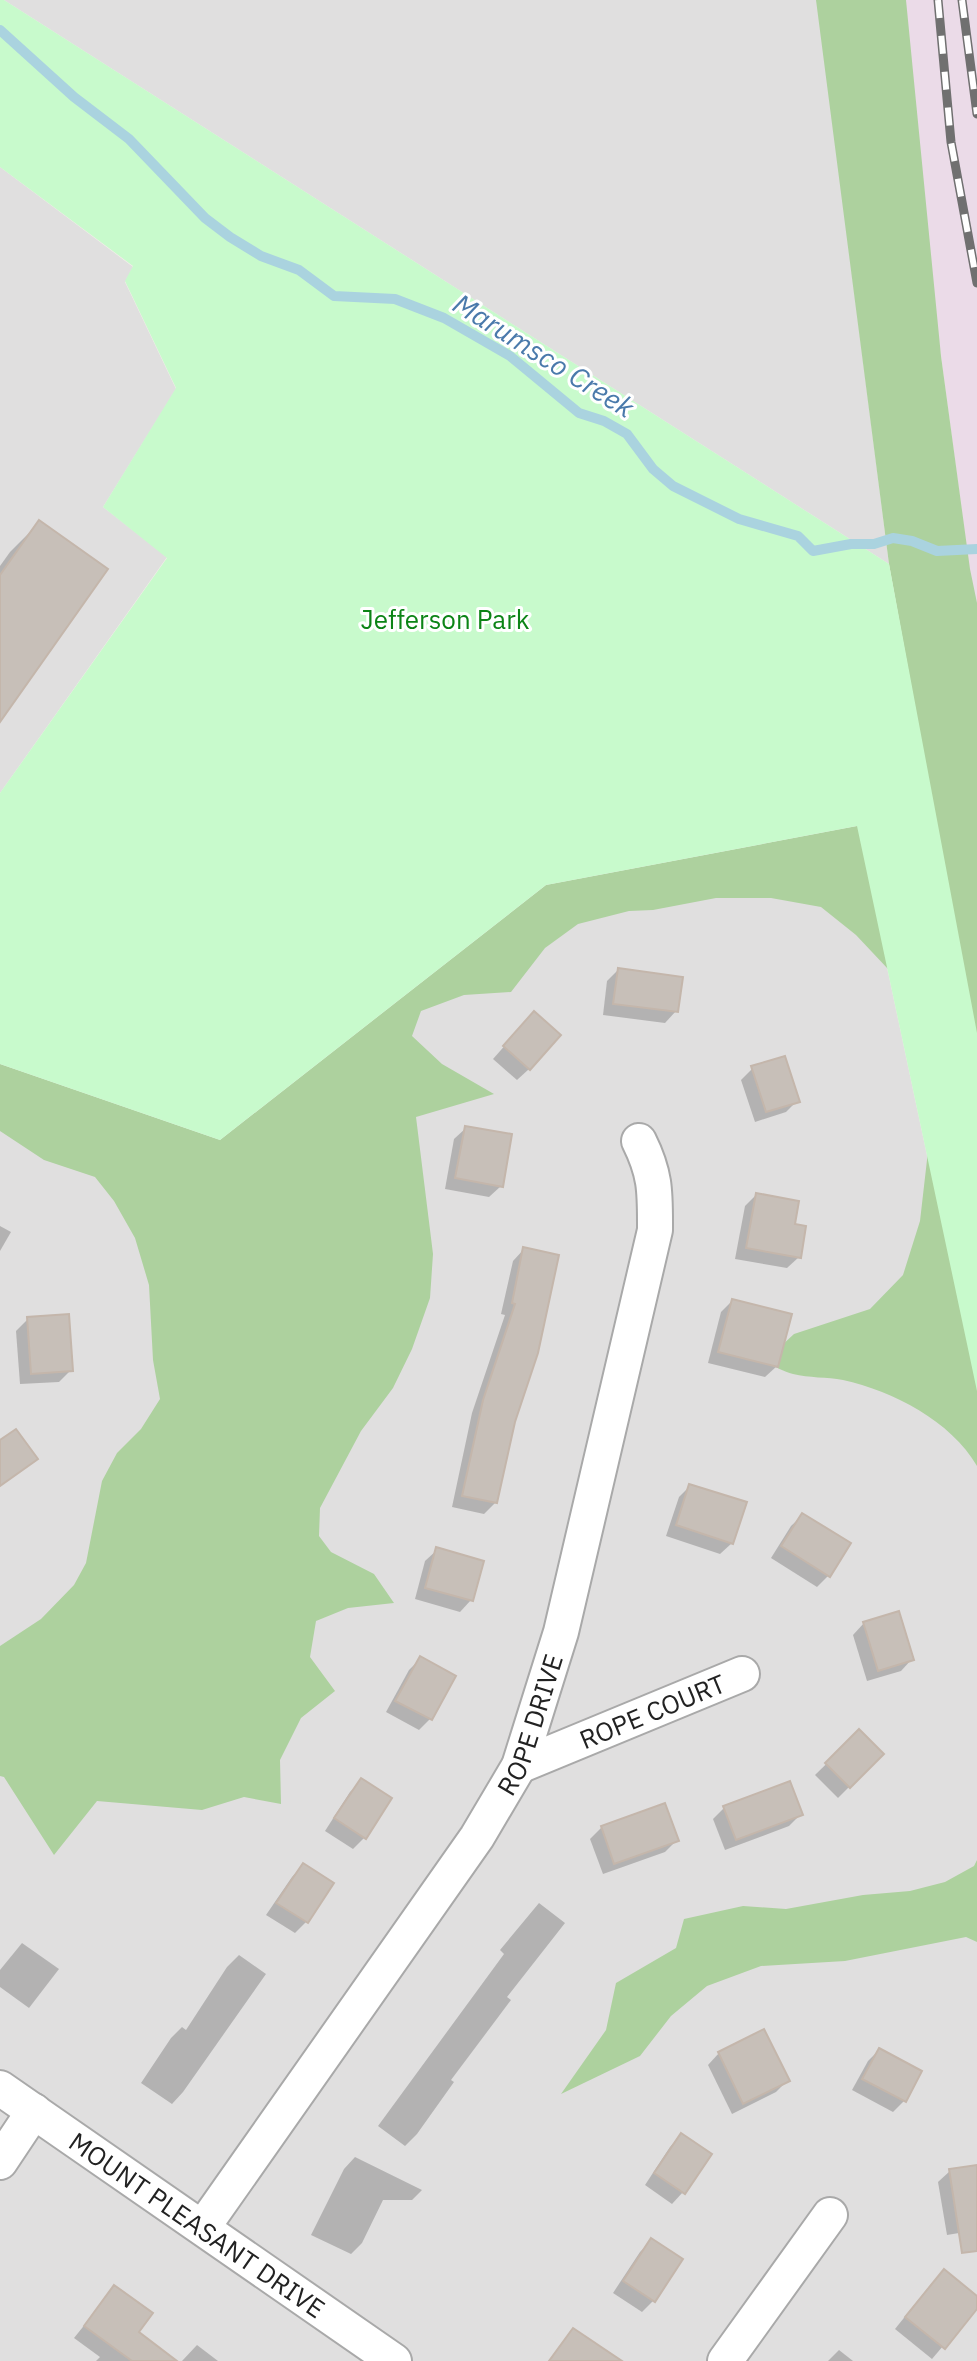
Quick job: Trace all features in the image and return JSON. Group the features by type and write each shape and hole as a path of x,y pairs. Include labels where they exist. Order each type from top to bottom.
{"street":[{"name":"ROPE DRIVE","path":"203,2227 477,1837 519,1766 561,1632 655,1230 651,1165 639,1141"},
{"name":"ROPE COURT","path":"519,1766 742,1674"},
{"name":"MOUNT PLEASANT DRIVE","path":"0,2088 394,2361"},
{"path":"0,2162 34,2111"},
{"path":"725,2361 830,2215"}],"shaded area":[{"path":"4,0 817,0 889,564"},
{"path":"892,0 977,0 977,626 941,356"},
{"path":"0,167 133,267 125,282 176,389 103,507 167,557 0,793"},
{"path":"857,826 977,1391 977,2361 0,2361 0,1064 220,1140 546,885"}],"green space":[{"name":"Jefferson Park","path":"0,0 889,564 977,1033 977,1391 857,826 546,885 220,1140 0,1064 0,793 167,558 103,507 176,388 125,281 133,266 0,167"},
{"path":"816,0 906,0 941,356 977,603 977,1466 952,1435 901,1400 843,1380 790,1373 765,1361 794,1334 870,1309 903,1275 920,1221 938,1064 888,969 856,935 821,907 771,898 716,898 653,910 629,911 578,924 545,948 511,992 464,995 421,1011 412,1036 442,1064 494,1094 416,1117 433,1254 430,1298 412,1349 393,1388 361,1431 320,1508 319,1536 331,1552 374,1574 394,1603 348,1608 316,1621 310,1657 335,1691 301,1718 280,1760 281,1804 244,1797 202,1810 97,1801 54,1855 4,1777 0,1776 0,1646 41,1619 74,1585 86,1563 102,1481 117,1453 141,1429 160,1399 153,1360 149,1285 135,1238 114,1201 95,1177 44,1160 0,1131 0,1064 220,1140 546,885 857,826 935,817 889,564"},
{"path":"977,1860 977,1942 966,1937 845,1961 761,1966 707,1986 671,2016 640,2056 561,2094 606,2030 616,1983 676,1948 684,1919 743,1906 786,1909 863,1895 910,1891 945,1882 974,1866"}],"building":[{"path":"39,520 108,569 0,722 0,575"},
{"path":"618,968 683,977 678,1012 613,1004"},
{"path":"534,1011 561,1035 530,1070 503,1046"},
{"path":"785,1056 800,1102 766,1112 751,1066"},
{"path":"465,1126 512,1134 503,1187 455,1178"},
{"path":"756,1193 799,1201 795,1224 806,1226 801,1258 746,1248"},
{"path":"523,1247 559,1255 538,1353 515,1422 497,1503 462,1496 483,1400 515,1304 512,1303"},
{"path":"732,1299 792,1314 778,1367 718,1352"},
{"path":"69,1314 73,1371 31,1374 27,1317"},
{"path":"16,1429 38,1459 0,1486 0,1440"},
{"path":"689,1484 747,1502 733,1544 676,1525"},
{"path":"802,1513 851,1543 830,1577 781,1546"},
{"path":"436,1547 484,1561 473,1601 425,1588"},
{"path":"899,1611 914,1660 878,1671 863,1622"},
{"path":"420,1656 456,1676 432,1720 395,1701"},
{"path":"859,1729 884,1754 850,1788 825,1763"},
{"path":"361,1778 392,1798 366,1839 334,1818"},
{"path":"790,1781 803,1815 736,1840 723,1806"},
{"path":"665,1803 679,1841 614,1864 601,1826"},
{"path":"303,1863 334,1883 308,1923 276,1903"},
{"path":"764,2029 790,2081 743,2104 718,2052"},
{"path":"879,2048 922,2071 906,2102 862,2079"},
{"path":"681,2133 712,2154 685,2194 654,2173"},
{"path":"977,2165 977,2251 962,2253 949,2169"},
{"path":"651,2238 683,2259 655,2302 623,2281"},
{"path":"944,2269 977,2296 977,2309 945,2349 905,2317"},
{"path":"114,2285 153,2313 139,2332 177,2361 132,2361 84,2326"},
{"path":"573,2328 622,2361 549,2361"}],"waterway":[{"name":"Marumsco Creek","path":"0,30 74,97 129,139 205,218 230,237 261,256 299,270 334,296 395,299 444,318 510,356 579,413 604,421 627,434 653,469 673,486 739,519 798,536 813,551 851,544 874,544 893,538 912,541 937,551 977,549"}],"railway":[{"path":"938,0 951,142 977,283"},
{"path":"962,0 977,114"}]}
